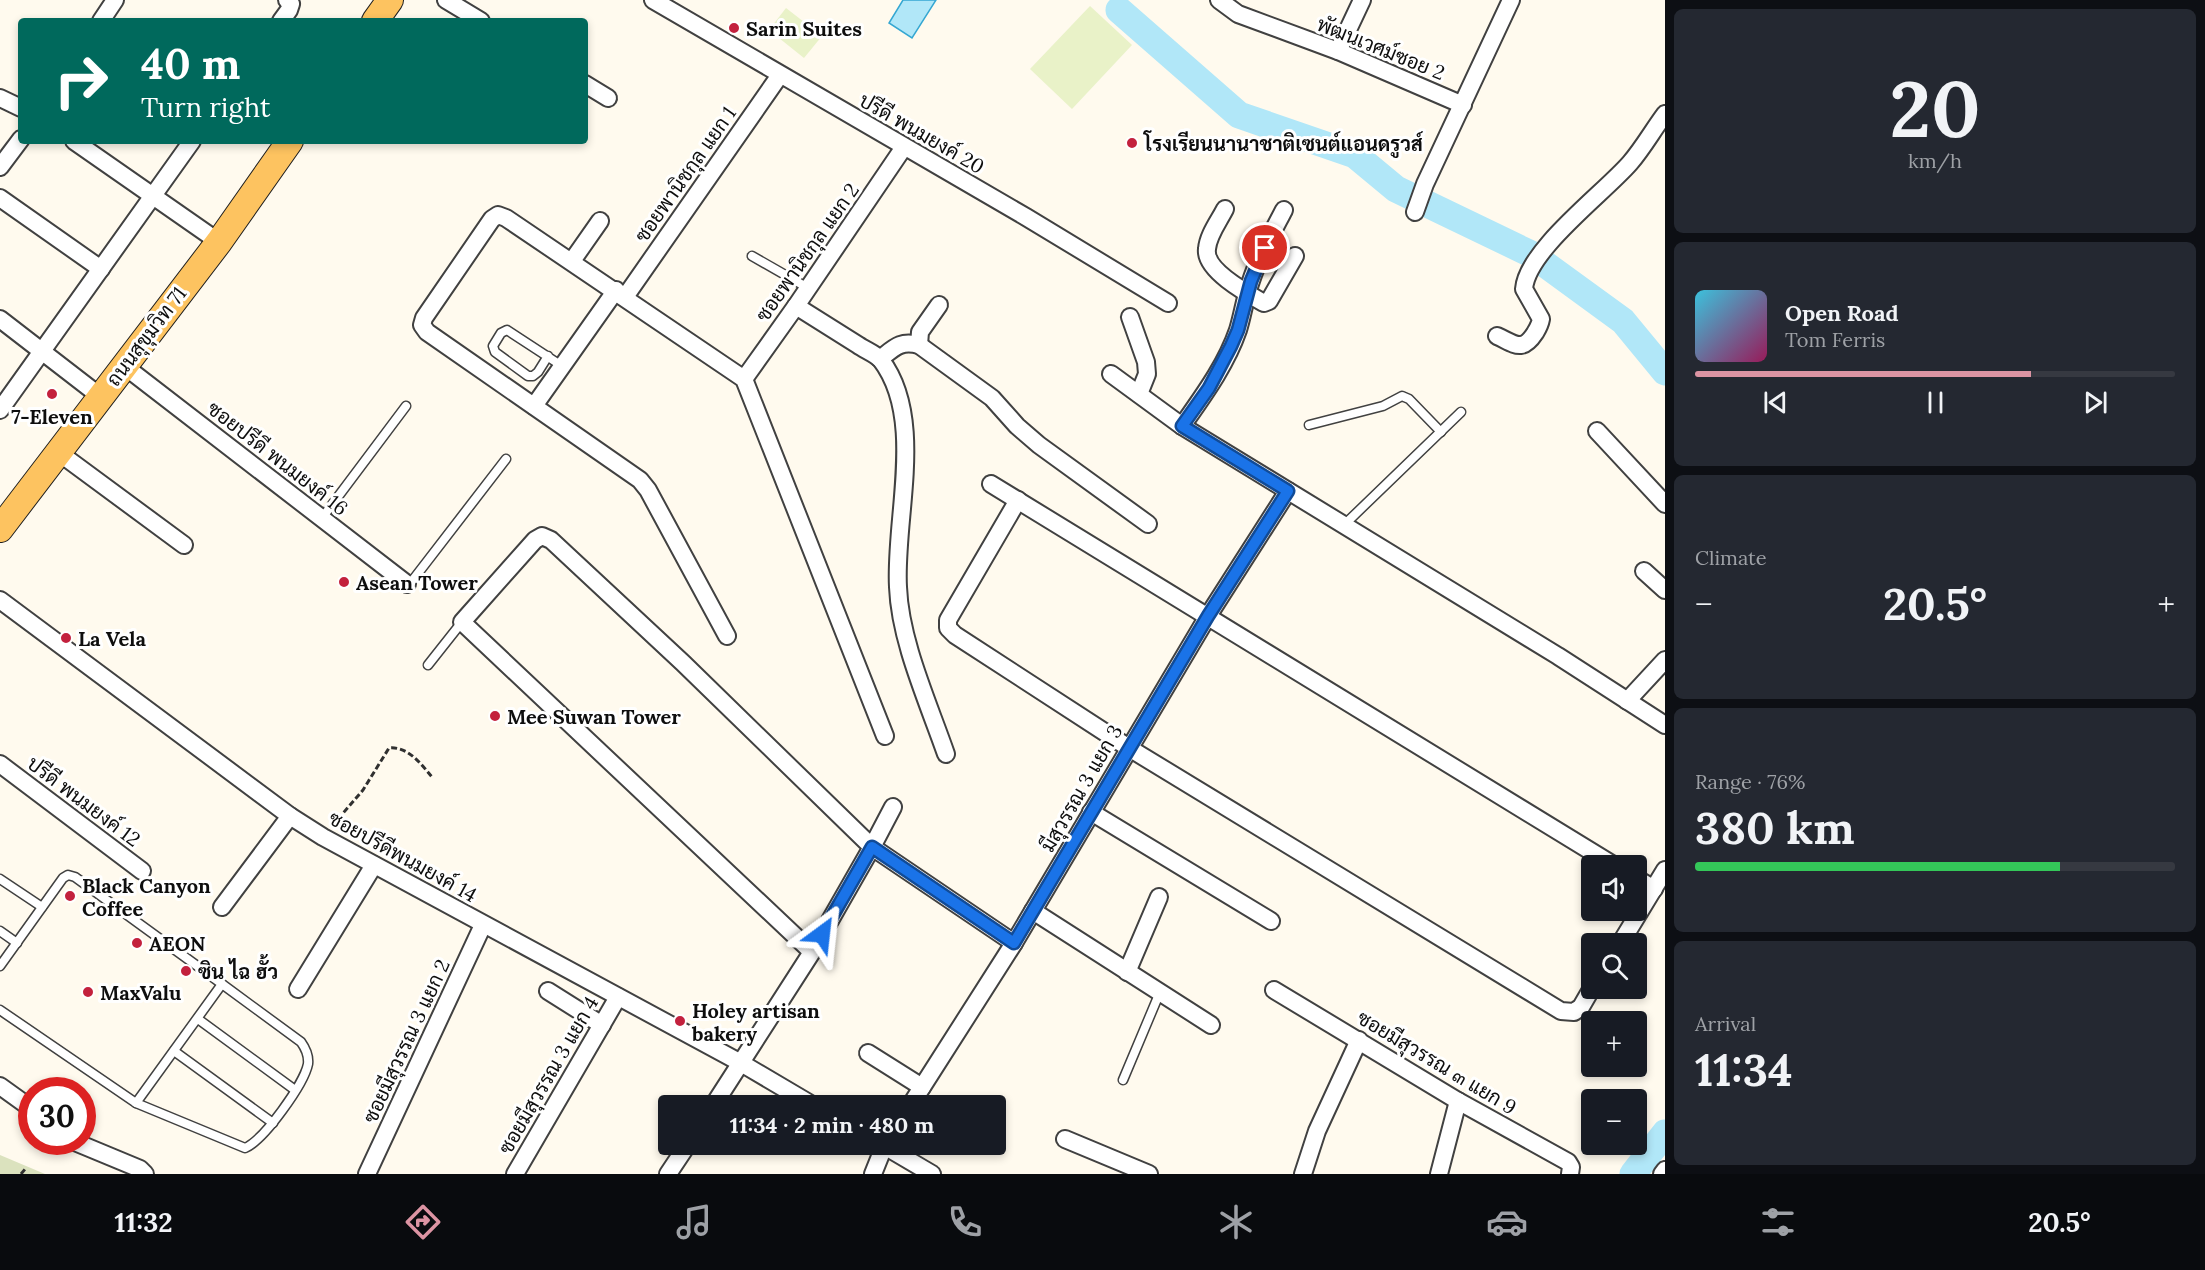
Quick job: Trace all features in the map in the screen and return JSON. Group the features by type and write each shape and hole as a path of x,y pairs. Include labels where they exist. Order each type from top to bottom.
{"main road":[{"path":"377,18 390,0"},
{"name":"ถนนสุขุมวิท 71","path":"0,529 8,503 58,452 101,397 123,365 219,242 288,144"}],"street":[{"path":"107,18 115,0"},
{"path":"283,18 290,10 291,4 287,0"},
{"path":"446,0 476,18"},
{"name":"ปรีดี พนมยงค์ 20","path":"653,0 1026,217 1168,303"},
{"name":"พัฒนเวศม์ซอย 2","path":"1219,0 1238,14 1338,51 1463,105"},
{"path":"1338,51 1362,0"},
{"path":"1416,208 1511,0"},
{"name":"ซอยพานิชกุล แยก 1","path":"534,406 562,366 620,294 780,75"},
{"path":"588,86 608,98"},
{"path":"0,98 18,107"},
{"path":"1497,336 1522,346 1527,344 1541,323 1540,316 1524,289 1532,267 1549,243 1630,163 1665,114"},
{"path":"0,167 18,143"},
{"path":"78,144 219,242"},
{"path":"0,410 190,144"},
{"name":"ซอยพานิชกุล แยก 2","path":"744,379 904,147"},
{"path":"0,198 101,269"},
{"path":"1225,209 1210,239 1207,255 1220,273 1247,294 1264,303 1269,301 1295,256"},
{"path":"1182,426 1209,388 1231,346 1238,330 1256,267 1284,210"},
{"path":"727,636 648,490 640,480 427,333 422,325 424,318 492,219 498,215 572,261 744,379 885,736"},
{"path":"572,261 600,221"},
{"path":"919,345 920,332 939,305"},
{"path":"796,306 880,359 895,387 904,411 906,437 898,559 900,611 945,754"},
{"path":"1130,318 1146,362 1147,374 1139,394"},
{"path":"0,320 101,397"},
{"path":"880,359 902,344 908,342 919,345 992,398 1039,445 1148,524"},
{"name":"ซอยปรีดี พนมยงค์ 16","path":"123,365 407,584"},
{"path":"1111,374 1182,426 1665,725"},
{"path":"1597,431 1665,504"},
{"path":"58,452 184,545"},
{"path":"991,484 1597,855"},
{"name":"มีสุวรรณ 3 แยก 3","path":"917,1095 1014,943 1208,616 1288,491"},
{"path":"1018,500 948,620 948,628 955,635 1129,747 1561,1011 1574,1012 1581,1007 1586,999"},
{"path":"812,952 462,622 535,540 542,536 550,540 683,663 872,847 1014,943"},
{"path":"1644,572 1665,590"},
{"name":"ซอยปรีดีพนมยงค์ 14","path":"0,600 290,816 323,837 741,1063 795,1095"},
{"path":"1627,700 1665,660"},
{"name":"ปรีดี พนมยงค์ 12","path":"0,764 142,871"},
{"path":"720,1095 812,952 893,807"},
{"path":"1091,812 1271,921"},
{"path":"222,907 290,816"},
{"path":"298,988 374,865"},
{"path":"1627,933 1665,870"},
{"path":"1647,885 1654,889"},
{"path":"1127,972 1159,897"},
{"path":"1033,911 1211,1025"},
{"name":"ซอยมีสุวรรณ 3 แยก 2","path":"367,1174 483,925"},
{"name":"ซอยมีสุวรรณ ๓ แยก 9","path":"1274,990 1458,1101 1568,1162 1571,1167 1570,1174"},
{"path":"548,991 602,1025"},
{"name":"ซอยมีสุวรรณ 3 แยก 4","path":"515,1174 618,998"},
{"path":"1303,1174 1317,1131 1359,1040"},
{"path":"868,1053 922,1087"},
{"path":"0,1086 18,1099"},
{"path":"1439,1174 1458,1101"},
{"path":"1065,1140 1149,1174"},
{"path":"96,1151 140,1169 145,1174"},
{"path":"668,1174 681,1155"},
{"path":"873,1174 880,1155"},
{"path":"900,1155 932,1174"},
{"path":"1662,1174 1665,1170"}],"lane":[{"path":"752,256 808,288"},
{"path":"548,356 533,376 528,375 495,352 493,346 501,333 507,330 548,356 562,366"},
{"path":"1309,425 1383,406 1402,396 1441,432"},
{"path":"322,518 406,406"},
{"path":"1344,525 1461,412"},
{"path":"407,584 412,581 506,459"},
{"path":"428,665 462,622"},
{"path":"0,966 63,878 68,875 301,1042 308,1053 308,1066 273,1123 254,1144 245,1148 136,1103 0,1010"},
{"path":"0,879 42,907"},
{"path":"0,931 17,943"},
{"path":"136,1103 222,984"},
{"path":"1123,1080 1160,992"},
{"path":"198,1019 295,1090"},
{"path":"174,1051 273,1123"}],"path":[{"path":"323,837 363,790 389,748 397,747 416,758 432,777"},
{"path":"21,1174 26,1168"}],"green space":[{"path":"1090,6 1132,45 1072,109 1030,69"},
{"path":"786,8 822,36 804,58 769,30"},
{"path":"0,1155 45,1174 0,1174"}],"water":[{"path":"903,0 936,0 912,38 889,23"}],"waterway":[{"path":"1119,10 1239,115 1355,155 1396,189 1531,254 1623,321 1665,372"},
{"path":"1633,1174 1665,1133"}],"place":[{"name":"Sarin Suites","path":"734,28"},
{"name":"โรงเรียนนานาชาติเซนต์แอนดรูวส์","path":"1132,143"},
{"name":"7-Eleven","path":"52,394"},
{"name":"Asean Tower","path":"344,582"},
{"name":"La Vela","path":"66,638"},
{"name":"Mee Suwan Tower","path":"495,716"},
{"name":"Black Canyon Coffee","path":"70,896"},
{"name":"AEON","path":"137,943"},
{"name":"ซิน ไฉ ฮั้ว","path":"186,971"},
{"name":"MaxValu","path":"88,992"},
{"name":"Holey artisan bakery","path":"680,1021"}],"route":[{"path":"822,934 872,847 1014,943 1208,616 1288,491 1182,426 1209,388 1231,346 1238,330 1251,281 1265,248"}]}
